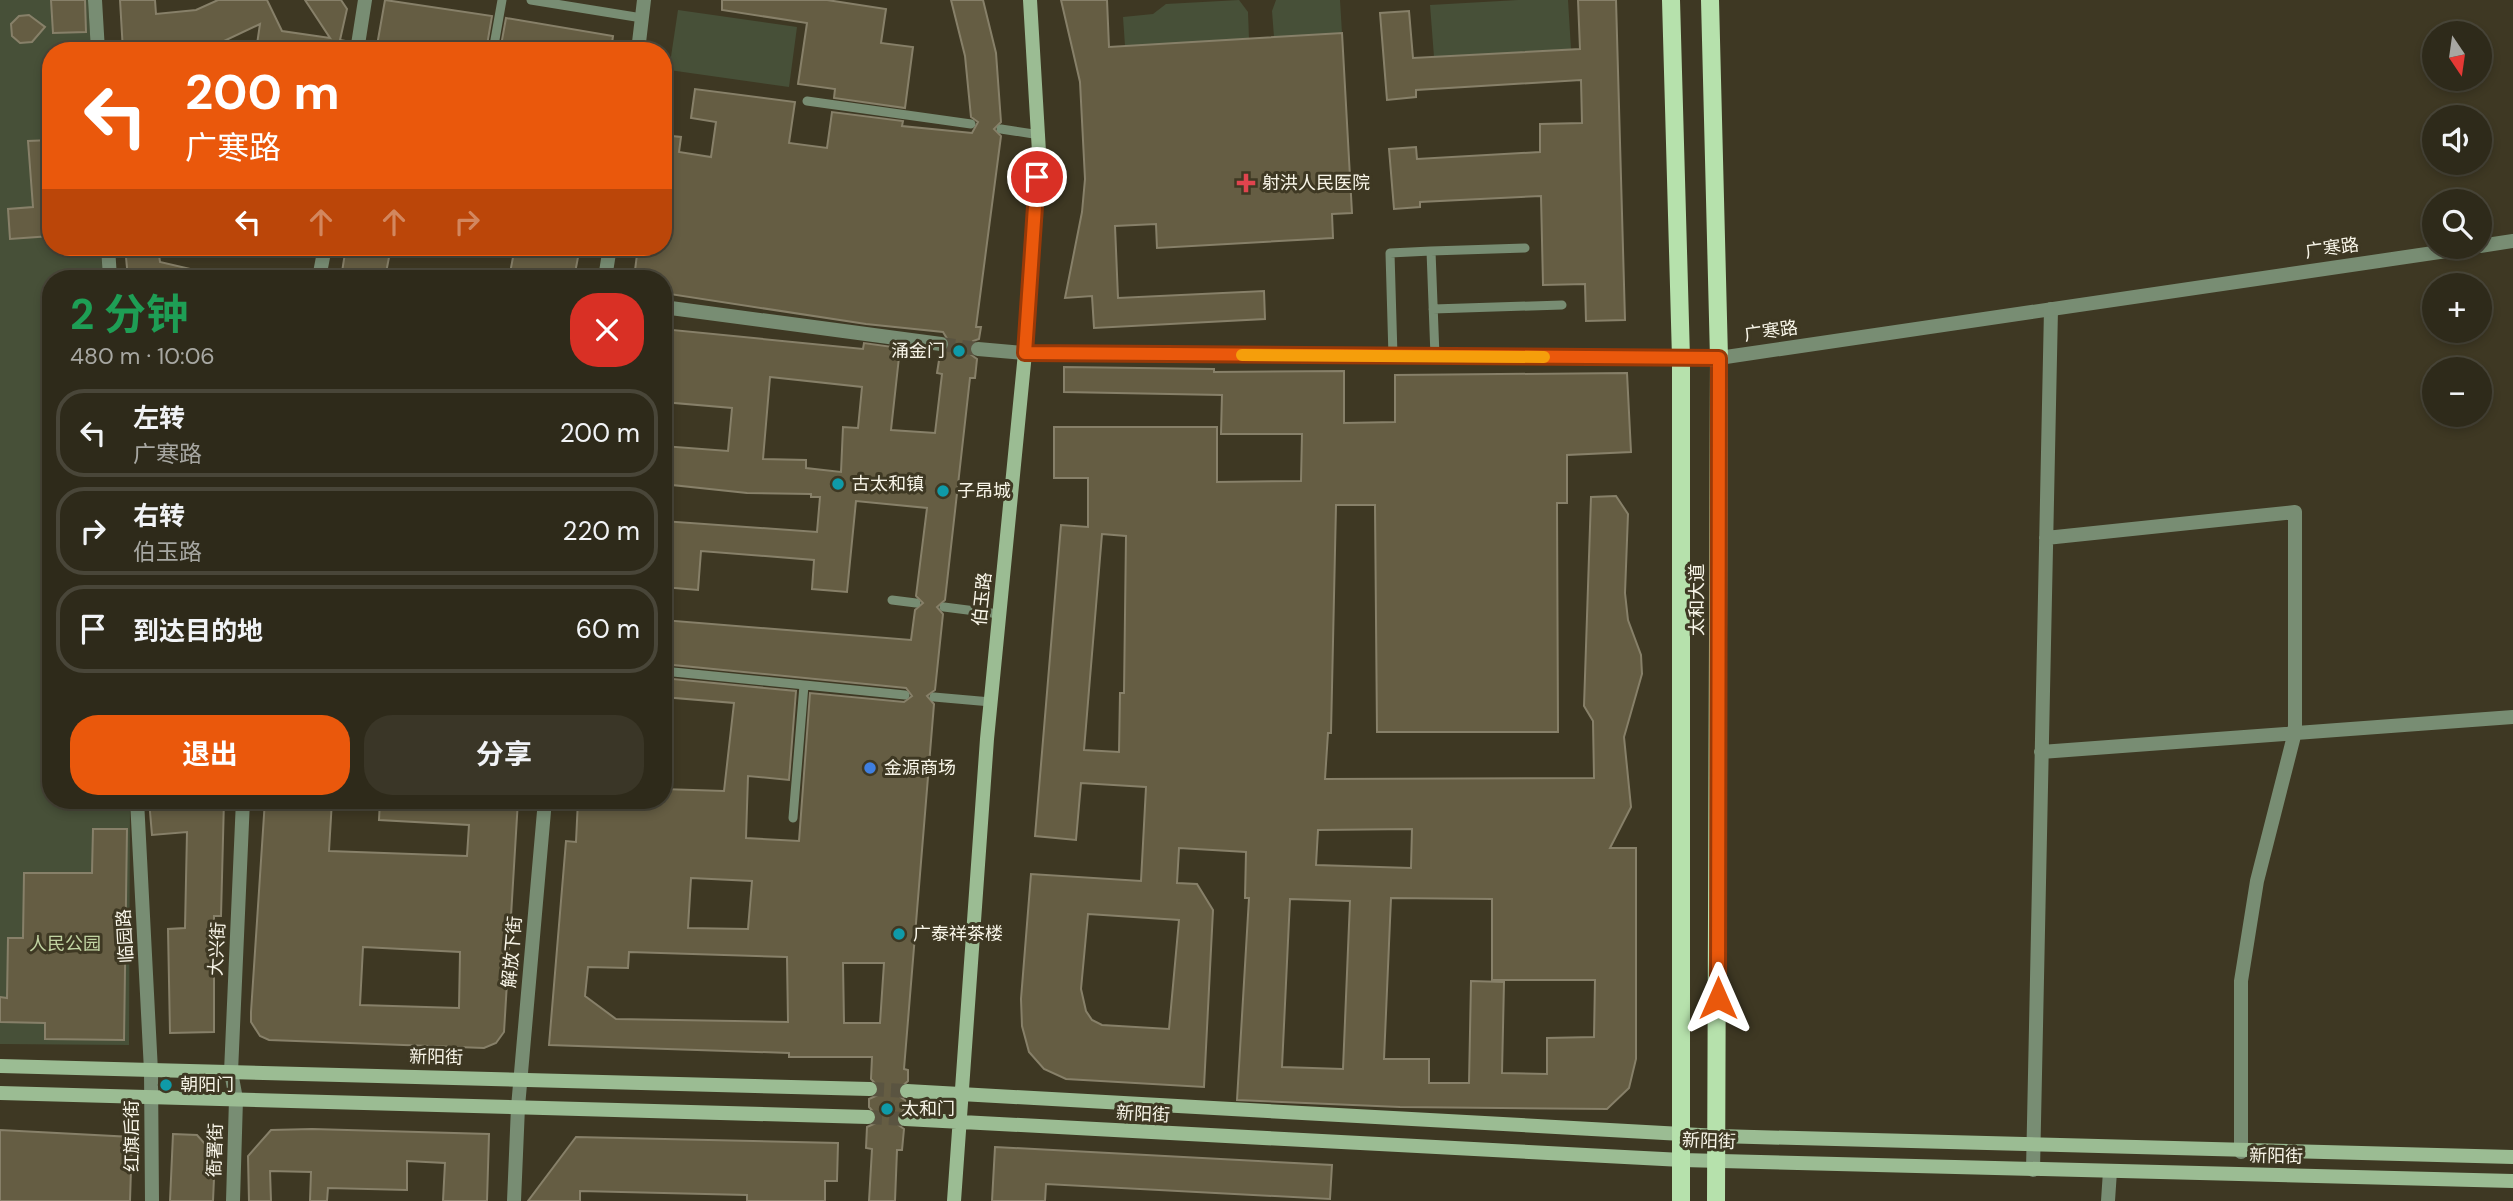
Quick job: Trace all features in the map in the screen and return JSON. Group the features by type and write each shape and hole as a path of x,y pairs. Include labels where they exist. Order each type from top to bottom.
{"main road":[{"name":"伯玉路","path":"954,1201 991,702 1025,353 1040,135 1030,0"},
{"name":"太和大道","path":"1671,0 1681,358 1681,1201"},
{"name":"太和大道","path":"1710,0 1719,358 1716,1201"},
{"name":"新阳街","path":"0,1066 870,1089"},
{"name":"新阳街","path":"907,1091 1718,1136 2241,1152 2513,1157"},
{"path":"0,1093 868,1116"},
{"name":"新阳街","path":"905,1119 958,1124 1682,1160 2513,1181"}],"street":[{"path":"95,0 97,42"},
{"path":"358,42 365,0"},
{"path":"639,42 644,0"},
{"path":"2492,244 2513,241"},
{"name":"广寒路","path":"978,349 1025,353 1719,358 2422,255"},
{"path":"672,308 941,344"},
{"path":"2033,1170 2051,309"},
{"path":"2046,538 2295,512 2295,732 2257,881 2241,981 2241,1152"},
{"path":"2041,752 2513,717"},
{"name":"临园路","path":"137,809 151,1071"},
{"name":"大兴街","path":"236,1099 231,1072 243,809"},
{"name":"解放下街","path":"514,1201 520,1078 544,809"},
{"name":"红旗后街","path":"151,1071 152,1201"},
{"name":"衙署街","path":"233,1201 236,1099"},
{"path":"2108,1201 2110,1171"}],"lane":[{"path":"495,42 502,0"},
{"path":"531,0 642,18"},
{"path":"807,101 971,124"},
{"path":"1001,129 1040,135"},
{"path":"1393,356 1390,253 1525,248"},
{"path":"1431,251 1435,356"},
{"path":"1433,309 1562,305"},
{"path":"892,600 916,603"},
{"path":"944,607 999,614"},
{"path":"672,672 905,695"},
{"path":"793,818 804,685"},
{"path":"934,697 991,702"}],"green space":[{"name":"人民公园","path":"0,0 88,0 90,42 42,42 42,256 102,256 102,270 42,270 42,809 130,809 129,1045 0,1044"},
{"path":"1239,0 1248,12 1249,39 1125,46 1123,17 1153,14 1166,4"},
{"path":"1276,0 1340,0 1342,33 1274,37 1272,11"},
{"path":"1568,0 1571,49 1434,57 1430,5"},
{"path":"678,10 797,27 789,87 672,70"}],"building":[{"path":"51,0 85,0 86,32 53,33"},
{"path":"120,0 155,0 156,14 196,10 218,0 267,0 282,31 330,38 305,0 341,0 347,9 340,40 346,42 257,42 260,24 222,42 122,42"},
{"path":"385,0 492,16 488,42 378,42"},
{"path":"722,0 827,0 886,9 881,43 913,47 905,108 834,98 835,89 798,84 807,23 722,10"},
{"path":"951,0 983,0 996,53 1001,122 994,129 1001,136 976,327 981,327 979,339 973,341 969,348 970,354 977,359 975,378 970,378 945,600 937,607 943,614 935,690 927,696 934,704 904,1069 908,1070 908,1081 898,1090 899,1096 906,1101 905,1109 896,1118 897,1124 904,1129 902,1150 897,1150 895,1201 869,1201 872,1149 866,1148 867,1127 876,1123 878,1117 869,1107 869,1099 878,1095 880,1089 871,1079 872,1057 789,1057 789,1053 549,1045 566,841 576,842 578,809 672,809 672,789 724,791 734,703 672,698 672,679 796,691 789,780 748,776 746,838 799,841 810,693 904,702 912,696 906,688 672,665 672,621 911,640 915,610 923,603 916,596 927,508 856,501 847,592 812,589 814,560 701,551 698,590 672,588 672,522 817,532 820,497 811,497 811,494 747,493 672,485 672,447 728,451 732,408 672,403 672,330 863,349 864,343 900,348 891,430 935,433 942,374 937,373 940,354 951,345 943,332 866,324 672,294 672,270 635,270 637,256 672,256 672,136 681,137 679,152 711,157 716,122 691,118 695,89 795,102 789,143 827,148 832,112 903,121 902,126 972,133 978,122 971,117 965,56","holes":["770,377 862,387 858,428 843,427 841,472 806,468 806,460 763,459","691,878 752,881 748,929 688,928","629,952 787,957 788,1022 616,1019 585,996 588,967 628,968","843,963 884,963 880,1023 844,1023"]},
{"path":"1061,0 1107,0 1109,47 1342,33 1352,213 1332,214 1333,238 1157,248 1156,224 1115,226 1118,298 1264,291 1265,319 1094,328 1092,296 1065,298 1082,212 1085,179 1080,82"},
{"path":"1578,0 1616,0 1625,320 1586,321 1585,284 1543,285 1541,196 1420,202 1420,207 1394,209 1389,149 1416,147 1417,159 1540,152 1540,124 1582,123 1581,80 1416,90 1416,97 1387,100 1380,13 1409,11 1413,58 1580,49"},
{"path":"29,15 45,27 32,42 20,43 12,36 11,24 19,16"},
{"path":"506,18 613,36 612,42 502,42"},
{"path":"42,140 42,237 10,239 8,209 33,207 28,141"},
{"path":"126,256 159,256 160,262 195,270 127,270"},
{"path":"345,256 389,256 387,270 342,270"},
{"path":"513,256 578,256 576,270 511,270"},
{"path":"1064,367 1214,369 1214,372 1344,371 1344,423 1395,422 1395,375 1627,373 1631,452 1567,455 1567,503 1557,503 1558,732 1377,732 1375,505 1336,505 1331,733 1328,733 1325,779 1594,778 1593,721 1584,706 1591,497 1616,496 1628,514 1625,593 1628,620 1641,655 1642,674 1624,737 1631,807 1610,848 1636,848 1636,1059 1629,1088 1607,1109 1400,1107 1237,1100 1249,898 1245,898 1246,852 1179,848 1177,883 1197,884 1213,910 1204,1087 1066,1079 1044,1069 1029,1052 1022,1026 1021,999 1031,874 1141,881 1146,787 1081,783 1076,840 1035,836 1061,525 1088,527 1088,478 1054,478 1054,427 1217,427 1217,482 1301,481 1302,434 1221,434 1222,395 1064,392","holes":["1102,534 1126,536 1124,693 1120,693 1119,752 1084,750","1412,829 1411,868 1316,865 1318,830","1391,898 1492,899 1492,980 1595,980 1594,1037 1547,1038 1547,1074 1502,1073 1504,982 1471,981 1469,1083 1429,1083 1429,1059 1384,1059","1290,899 1350,901 1343,1069 1282,1067","1088,914 1179,920 1169,1029 1102,1025 1092,1020 1086,1011 1081,989"]},
{"path":"150,809 224,809 221,916 214,916 214,1032 170,1033 168,929 185,928 187,832 152,835"},
{"path":"264,809 331,809 329,851 467,856 469,825 379,820 380,809 517,809 504,1032 496,1043 484,1048 269,1040 260,1036 251,1022","holes":["363,947 460,952 459,1008 360,1005"]},
{"path":"93,829 127,829 124,1040 45,1039 45,1023 0,1022 0,997 7,998 8,938 23,938 24,873 92,873"},
{"path":"0,1130 132,1137 130,1201 0,1201"},
{"path":"271,1130 489,1134 487,1201 443,1201 445,1163 407,1161 407,1190 328,1188 327,1201 310,1201 311,1172 270,1171 271,1201 249,1201 248,1156"},
{"path":"173,1134 197,1135 215,1155 213,1201 170,1201"},
{"path":"576,1137 838,1143 837,1181 825,1181 825,1201 747,1201 747,1195 580,1191 580,1201 528,1201"},
{"path":"995,1147 1332,1165 1330,1199 1046,1184 1045,1201 992,1201"}],"tunnel":[{"path":"941,344 978,349"},
{"path":"870,1089 907,1091"},
{"path":"868,1117 905,1119"}],"slow traffic":[{"path":"1242,355 1544,357"}],"place":[{"name":"射洪人民医院","path":"1246,183"},
{"name":"涌金门","path":"959,351"},
{"name":"古太和镇","path":"838,484"},
{"name":"子昂城","path":"943,491"},
{"name":"金源商场","path":"870,768"},
{"name":"广泰祥茶楼","path":"899,934"},
{"name":"朝阳门","path":"166,1085"},
{"name":"太和门","path":"887,1109"}],"route":[{"path":"1037,177 1025,353 1719,358 1718,998"}]}
